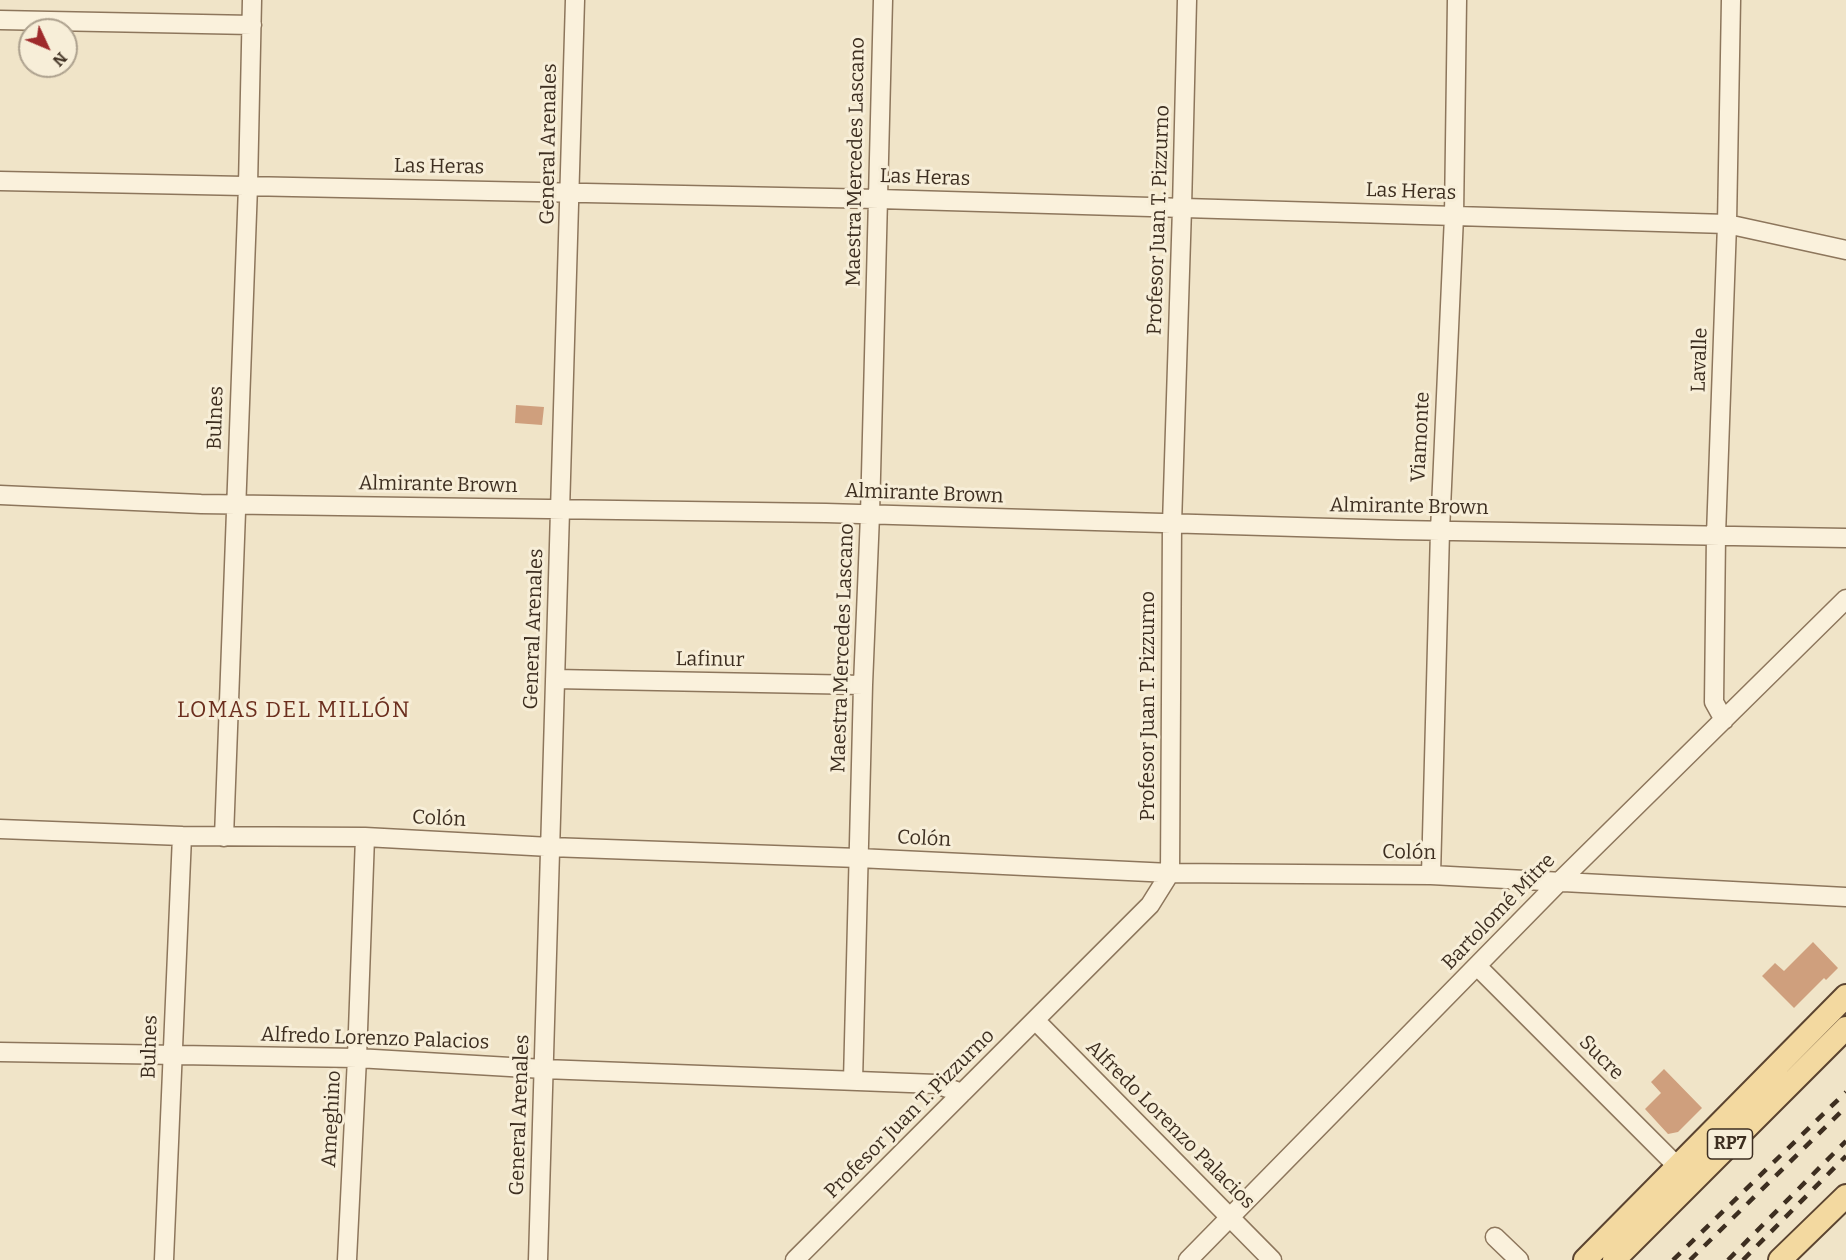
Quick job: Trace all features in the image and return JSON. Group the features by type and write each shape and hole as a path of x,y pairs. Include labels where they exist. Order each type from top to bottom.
{"main road":[{"name":"RP7","path":"1614,1260 1686,1174 1846,996"},
{"name":"RP7","path":"1585,1260 1686,1174 1846,1028"},
{"path":"1780,1260 1846,1196"}],"street":[{"name":"Bulnes","path":"224,837 248,186 252,0"},
{"name":"General Arenales","path":"538,1260 575,0"},
{"name":"Maestra Mercedes Lascano","path":"852,1081 883,0"},
{"name":"Profesor Juan T. Pizzurno","path":"795,1260 1150,906 1170,873 1172,524 1187,0"},
{"name":"Viamonte","path":"1431,875 1440,531 1454,216 1457,0"},
{"name":"Lavalle","path":"1724,720 1714,702 1716,535 1727,224 1731,0"},
{"path":"0,20 252,26"},
{"name":"Las Heras","path":"0,181 879,198 1727,224 1846,250"},
{"name":"Almirante Brown","path":"0,495 235,503 870,514 1440,531 1846,538"},
{"name":"Bartolomé Mitre","path":"1188,1260 1559,882 1846,598"},
{"name":"Lafinur","path":"555,679 863,685"},
{"name":"Colón","path":"0,829 224,837 365,837 1170,873 1431,875 1846,897"},
{"name":"Bulnes","path":"164,1260 182,836"},
{"name":"Ameghino","path":"347,1260 365,837"},
{"name":"Sucre","path":"1478,966 1686,1174"},
{"name":"Alfredo Lorenzo Palacios","path":"1036,1021 1272,1260"},
{"name":"Alfredo Lorenzo Palacios","path":"0,1052 357,1058 544,1069 936,1084 962,1093"},
{"path":"1495,1237 1519,1260"}],"building":[{"path":"516,405 544,407 542,425 515,423"},
{"path":"1813,942 1838,968 1826,980 1824,978 1794,1008 1762,976 1775,963 1784,971"},
{"path":"1664,1069 1702,1108 1678,1132 1668,1134 1645,1109 1661,1093 1651,1082"}],"railway":[{"path":"1673,1260 1846,1092"},
{"path":"1690,1260 1846,1107"},
{"path":"1728,1260 1846,1141"},
{"path":"1743,1260 1846,1156"}],"district":[{"name":"LOMAS DEL MILLÓN","path":"294,711"}]}
